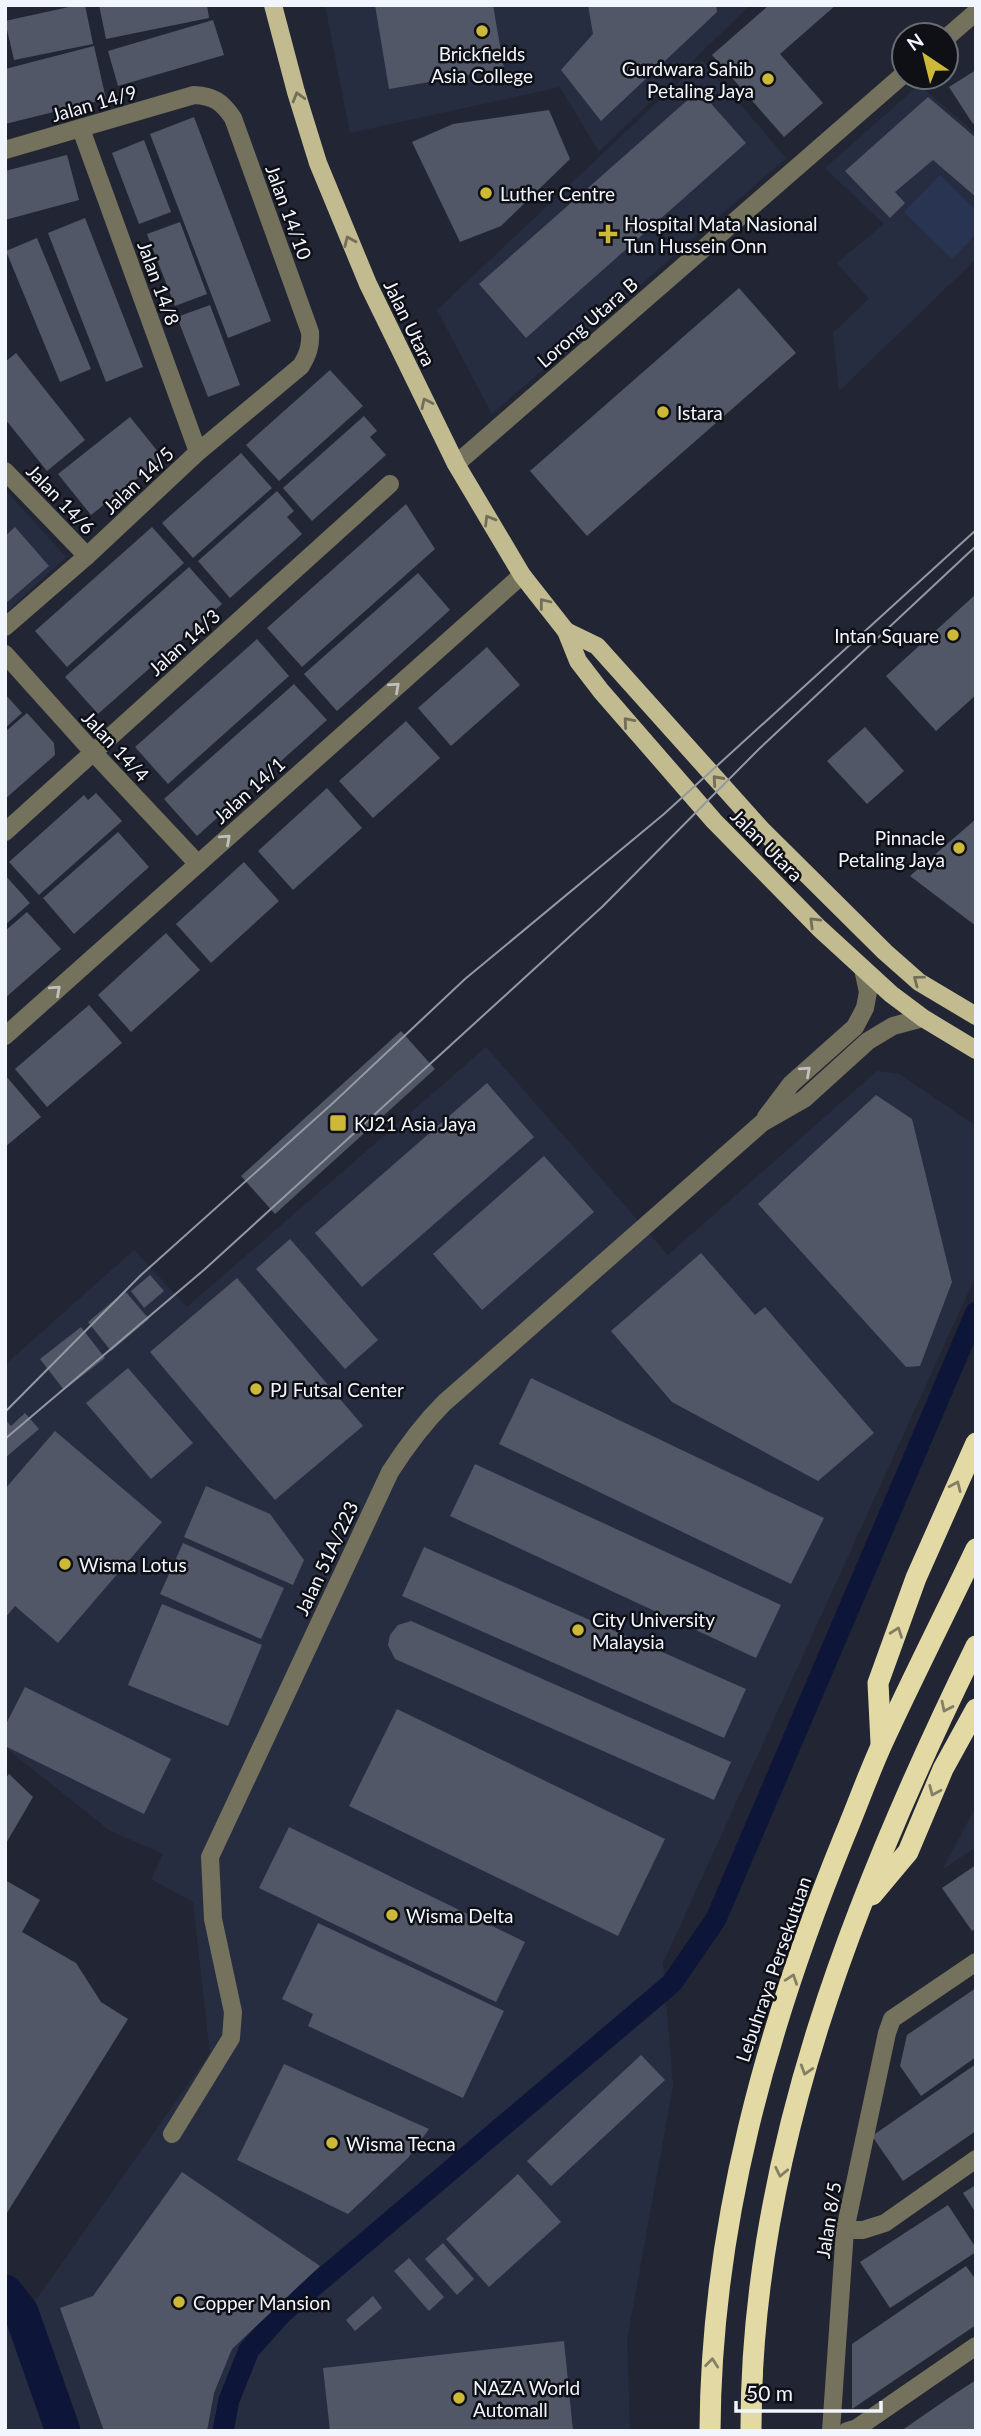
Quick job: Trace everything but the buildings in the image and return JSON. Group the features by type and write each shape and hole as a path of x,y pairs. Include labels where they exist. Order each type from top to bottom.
{"highway":[{"path":"881,1745 878,1683 916,1578 976,1443"},
{"name":"Lebuhraya Persekutuan","path":"710,2431 710,2383 734,2184 770,2044 818,1902 881,1745 976,1549"},
{"path":"751,2431 751,2382 766,2241 795,2105 858,1912 922,1756 976,1646"},
{"path":"858,1912 908,1852 943,1769 976,1709"}],"main road":[{"name":"Jalan Utara","path":"273,5 307,130 335,208 374,296 456,464 522,575 566,631 578,661 714,821 863,969 923,1018 976,1050"},
{"name":"Jalan Utara","path":"566,631 597,646 763,831 885,952 919,982 976,1016"}],"street":[{"path":"960,26 976,12"},
{"name":"Lorong Utara B","path":"456,464 890,86"},
{"name":"Jalan 14/9","path":"5,150 194,95"},
{"name":"Jalan 14/10","path":"194,95 211,96 224,104 233,118 310,332 311,343 301,366"},
{"name":"Jalan 14/8","path":"81,129 198,452"},
{"name":"Jalan 14/5","path":"5,627 198,452 301,366"},
{"name":"Jalan 14/6","path":"5,471 86,556"},
{"name":"Jalan 14/3","path":"5,832 390,484"},
{"name":"Jalan 14/1","path":"5,1036 522,575"},
{"name":"Jalan 14/4","path":"5,654 198,864"},
{"name":"Jalan 51A/223","path":"762,1123 791,1084 855,1027 865,1008 868,992 863,969"},
{"name":"Jalan 51A/223","path":"172,2134 231,2038 233,2012 213,1919 210,1857 390,1472 423,1424 444,1403 762,1123 804,1099 877,1036 893,1026 923,1018"},
{"name":"Jalan 8/5","path":"831,2431 845,2230 887,2033 892,2019 976,1962"},
{"path":"845,2230 863,2230 885,2223 976,2159"},
{"path":"847,2431 857,2428 976,2346"}],"shaded area":[{"path":"325,5 750,5 599,152 560,87 350,133"},
{"name":"Hospital Mata Nasional Tun Hussein Onn","path":"702,60 786,158 492,414 437,310"},
{"path":"912,91 926,91 976,134 976,259 839,391 833,333 869,299 837,263 884,224 825,168"},
{"path":"940,175 976,210 976,234 952,259 904,212"},
{"path":"5,490 66,557 5,613"},
{"path":"486,1047 668,1255 877,1071 899,1074 976,1126 976,1275 663,1963 673,2086 627,2340 630,2431 5,2431 5,2315 38,2297 210,2053 193,1902 151,1879 163,1854 109,1830 5,1747 5,1365 134,1250 187,1307"},
{"path":"976,1806 976,1847 943,1869"}],"waterway":[{"path":"223,2431 229,2400 249,2350 282,2313 672,1983 716,1919 976,1312"},
{"path":"5,2292 21,2312 63,2431"}],"tram line":[{"path":"5,1412 140,1276 333,1103 465,979 664,814 976,530"},
{"path":"5,1439 205,1269 603,906 759,749 976,546"}],"place":[{"name":"Brickfields Asia College","path":"482,31"},
{"name":"Gurdwara Sahib Petaling Jaya","path":"768,79"},
{"name":"Luther Centre","path":"486,193"},
{"name":"Hospital Mata Nasional Tun Hussein Onn","path":"608,234"},
{"name":"Istara","path":"663,412"},
{"name":"Intan Square","path":"953,635"},
{"name":"Pinnacle Petaling Jaya","path":"959,848"},
{"name":"KJ21 Asia Jaya","path":"338,1123"},
{"name":"PJ Futsal Center","path":"256,1389"},
{"name":"Wisma Lotus","path":"65,1564"},
{"name":"City University Malaysia","path":"578,1630"},
{"name":"Wisma Delta","path":"392,1915"},
{"name":"Wisma Tecna","path":"332,2143"},
{"name":"Copper Mansion","path":"179,2302"},
{"name":"NAZA World Automall","path":"459,2398"}]}
